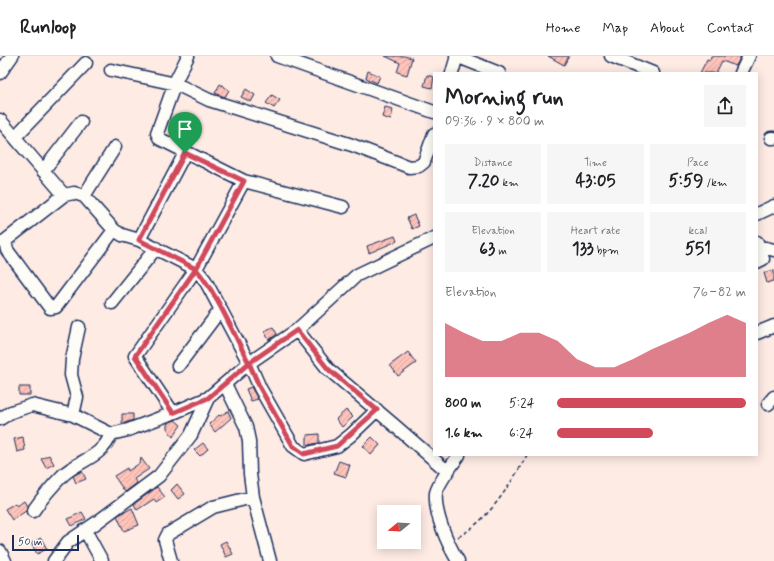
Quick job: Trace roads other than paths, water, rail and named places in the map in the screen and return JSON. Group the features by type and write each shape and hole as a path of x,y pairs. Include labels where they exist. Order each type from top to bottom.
{"street":[{"path":"1,71 12,56"},
{"path":"188,56 157,133 160,140 244,181 343,207"},
{"path":"277,56 433,112"},
{"path":"452,72 456,56 496,72"},
{"path":"611,56 651,72"},
{"path":"742,72 750,56"},
{"path":"15,137 86,63"},
{"path":"111,70 176,84 209,100 352,145 409,167 419,166 424,162 433,137"},
{"path":"0,120 64,195"},
{"path":"43,172 81,122"},
{"path":"84,196 115,147"},
{"path":"139,240 185,153"},
{"path":"173,413 135,356 196,269 244,181"},
{"path":"114,230 56,307 50,308 7,250 4,241 64,195 74,193 84,196 114,230 122,235 139,240 156,248 196,269 205,280 221,308 260,388 293,446 304,454 337,446 377,410"},
{"path":"758,214 774,206"},
{"path":"0,419 11,412 32,405 73,415 111,434 128,430 173,413 208,398 249,363 297,330 357,275 433,238"},
{"path":"758,245 774,250"},
{"path":"758,245 763,259 758,262"},
{"path":"112,303 156,248"},
{"path":"178,366 221,308"},
{"path":"758,333 774,326"},
{"path":"73,415 77,397 71,375 72,359 79,327"},
{"path":"297,330 328,369 447,471"},
{"path":"224,384 246,427 249,441 250,474 253,497 270,561"},
{"path":"54,561 68,542 159,476 191,435 208,398"},
{"path":"33,511 44,496 64,474 98,452 107,444 111,434"},
{"path":"457,456 447,471 436,492 437,511 450,548 458,561"},
{"path":"171,561 165,540 168,534 213,507 253,497"},
{"path":"85,530 102,561"},
{"path":"0,551 5,561"}]}
